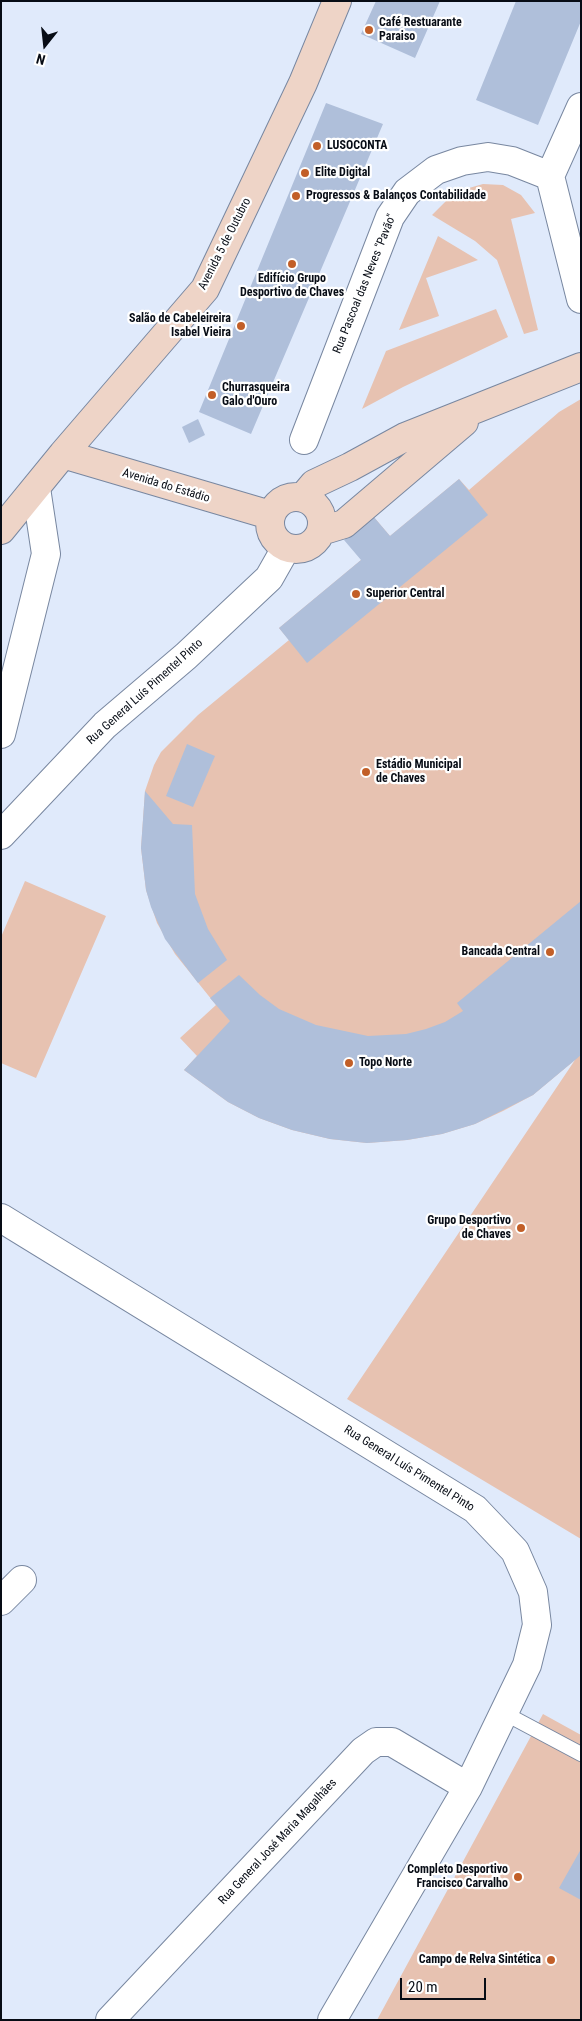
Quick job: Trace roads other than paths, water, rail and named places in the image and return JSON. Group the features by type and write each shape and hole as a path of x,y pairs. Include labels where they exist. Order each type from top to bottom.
{"street":[{"name":"Avenida 5 de Outubro","path":"1,530 63,454 205,289 303,83 337,1"},
{"path":"581,107 550,176 581,299"},
{"name":"Rua Pascoal das Neves \"Pavão\"","path":"304,440 390,217 407,192 436,170 462,161 488,157 512,161 550,176"},
{"path":"303,497 314,484 405,437 481,408 581,366"},
{"path":"321,531 344,524 481,408"},
{"name":"Avenida do Estádio","path":"63,454 270,516"},
{"path":"1,734 46,554 36,488"},
{"path":"296,496 303,497 317,507 321,514 321,531 318,538 304,548 294,550 286,548 280,545 272,535 270,516 273,509 283,500 296,496"},
{"name":"Rua General Luís Pimentel Pinto","path":"1,835 105,725 186,656 269,578 286,548"},
{"name":"Rua General Luís Pimentel Pinto","path":"1,1218 475,1509 515,1551 533,1592 537,1625 527,1664 504,1713 468,1787 332,2020"},
{"path":"1,1601 22,1580"},
{"name":"Rua General José Maria Magalhães","path":"110,2020 363,1751 376,1742 392,1742 468,1787"}],"lane":[{"path":"504,1713 581,1754"}],"place":[{"name":"Café Restuarante Paraiso","path":"369,30"},
{"name":"LUSOCONTA","path":"317,146"},
{"name":"Elite Digital","path":"305,173"},
{"name":"Progressos & Balanços Contabilidade","path":"296,196"},
{"name":"Edifício Grupo Desportivo de Chaves","path":"292,264"},
{"name":"Salão de Cabeleireira Isabel Vieira","path":"241,326"},
{"name":"Churrasqueira Galo d'Ouro","path":"212,395"},
{"name":"Superior Central","path":"356,594"},
{"name":"Estádio Municipal de Chaves","path":"366,772"},
{"name":"Bancada Central","path":"550,952"},
{"name":"Topo Norte","path":"349,1063"},
{"name":"Grupo Desportivo de Chaves","path":"521,1228"},
{"name":"Completo Desportivo Francisco Carvalho","path":"518,1877"},
{"name":"Campo de Relva Sintética","path":"551,1960"}]}
